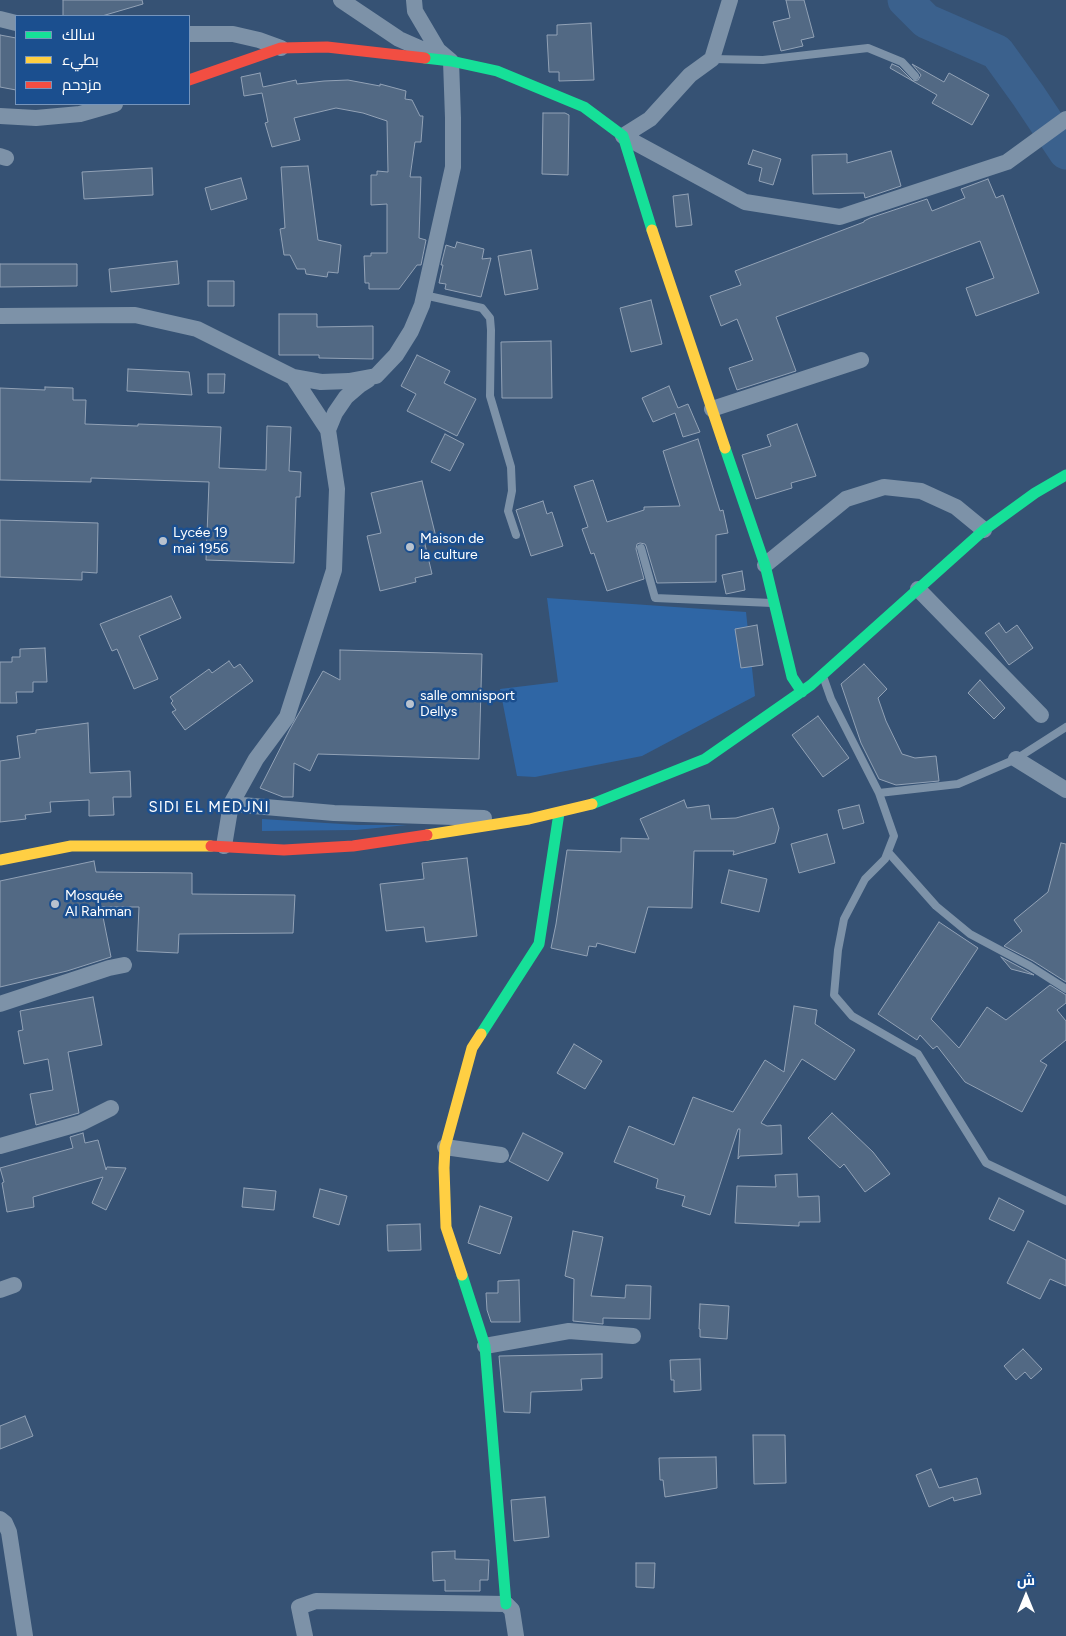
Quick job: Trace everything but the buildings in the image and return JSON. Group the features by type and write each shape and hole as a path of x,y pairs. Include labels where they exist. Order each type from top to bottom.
{"street":[{"path":"341,0 399,39 428,53 451,61"},
{"path":"328,430 335,413 346,397 360,385 376,376 396,355 411,331 424,295 453,167 454,118 451,61 438,50 415,11 414,0"},
{"path":"623,136 650,119 690,75 712,59 730,0"},
{"path":"0,19 15,23"},
{"path":"190,34 233,34 259,40 280,48"},
{"path":"190,80 280,48 327,47 451,61 497,71 584,107 623,136 745,202 840,217 1007,162 1066,119"},
{"path":"0,116 36,118 80,114 112,105"},
{"path":"623,136 667,276 766,566 792,677 802,692"},
{"path":"0,316 135,314 197,329 293,377 321,382 349,381 376,376"},
{"path":"712,409 861,360"},
{"path":"224,846 231,804 256,759 287,717 334,570 337,489 328,430 293,377"},
{"path":"0,860 71,846 224,846 284,850 353,846 529,819 585,807 705,759 802,692 984,530 1035,493 1066,475"},
{"path":"766,566 846,499 884,487 921,491 956,506 984,530"},
{"path":"918,589 1041,715"},
{"path":"1016,759 1066,790"},
{"path":"231,804 334,812 529,819"},
{"path":"516,1636 512,1610 506,1604 485,1346 446,1227 445,1147 472,1048 539,944 559,813"},
{"path":"0,1004 109,968 124,965"},
{"path":"0,1146 80,1123 111,1108"},
{"path":"445,1147 501,1155"},
{"path":"485,1346 569,1331 633,1336"},
{"path":"0,1519 5,1523 9,1532 25,1636"},
{"path":"305,1636 299,1607 316,1601 506,1604"}],"lane":[{"path":"712,59 763,60 868,48 902,62 915,76"},
{"path":"424,295 482,308 490,318 492,330 490,396 511,467 512,490 508,511 516,535"},
{"path":"641,548 655,598 774,603"},
{"path":"822,675 831,699 879,793 894,836 885,859 865,879 844,919 838,950 834,995 852,1016 918,1054 986,1163 1066,1201"},
{"path":"879,793 958,784 1016,759 1066,727"},
{"path":"888,852 936,906 970,934 1038,971 1066,989"}],"shaded area":[{"path":"547,598 746,612 755,696 642,756 535,777 517,776 500,689 558,682"},
{"path":"262,819 358,825 407,825 356,830 262,831"}],"waterway":[{"path":"905,0 926,21 997,52 1066,152"}],"traffic: fast":[{"path":"425,58 451,61 497,71 584,107 623,136 652,230"},
{"path":"725,448 765,565 792,677 802,692"},
{"path":"592,804 705,759 811,685 984,530 1035,493 1066,475"},
{"path":"481,1034 539,944 559,813"},
{"path":"462,1275 485,1346 506,1604"}],"traffic: slow":[{"path":"652,230 725,448"},
{"path":"427,835 529,819 592,804"},
{"path":"0,860 71,846 211,846"},
{"path":"462,1275 446,1227 445,1147 472,1048 481,1034"}],"traffic: jam":[{"path":"190,80 281,48 327,47 425,58"},
{"path":"211,846 284,850 353,846 427,835"}],"place":[{"name":"Lycée 19 mai 1956","path":"163,541"},
{"name":"Maison de la culture","path":"410,547"},
{"name":"salle omnisport Dellys","path":"410,704"},
{"name":"Mosquée Al Rahman","path":"55,904"}],"district":[{"name":"SIDI EL MEDJNI","path":"209,808"}]}
